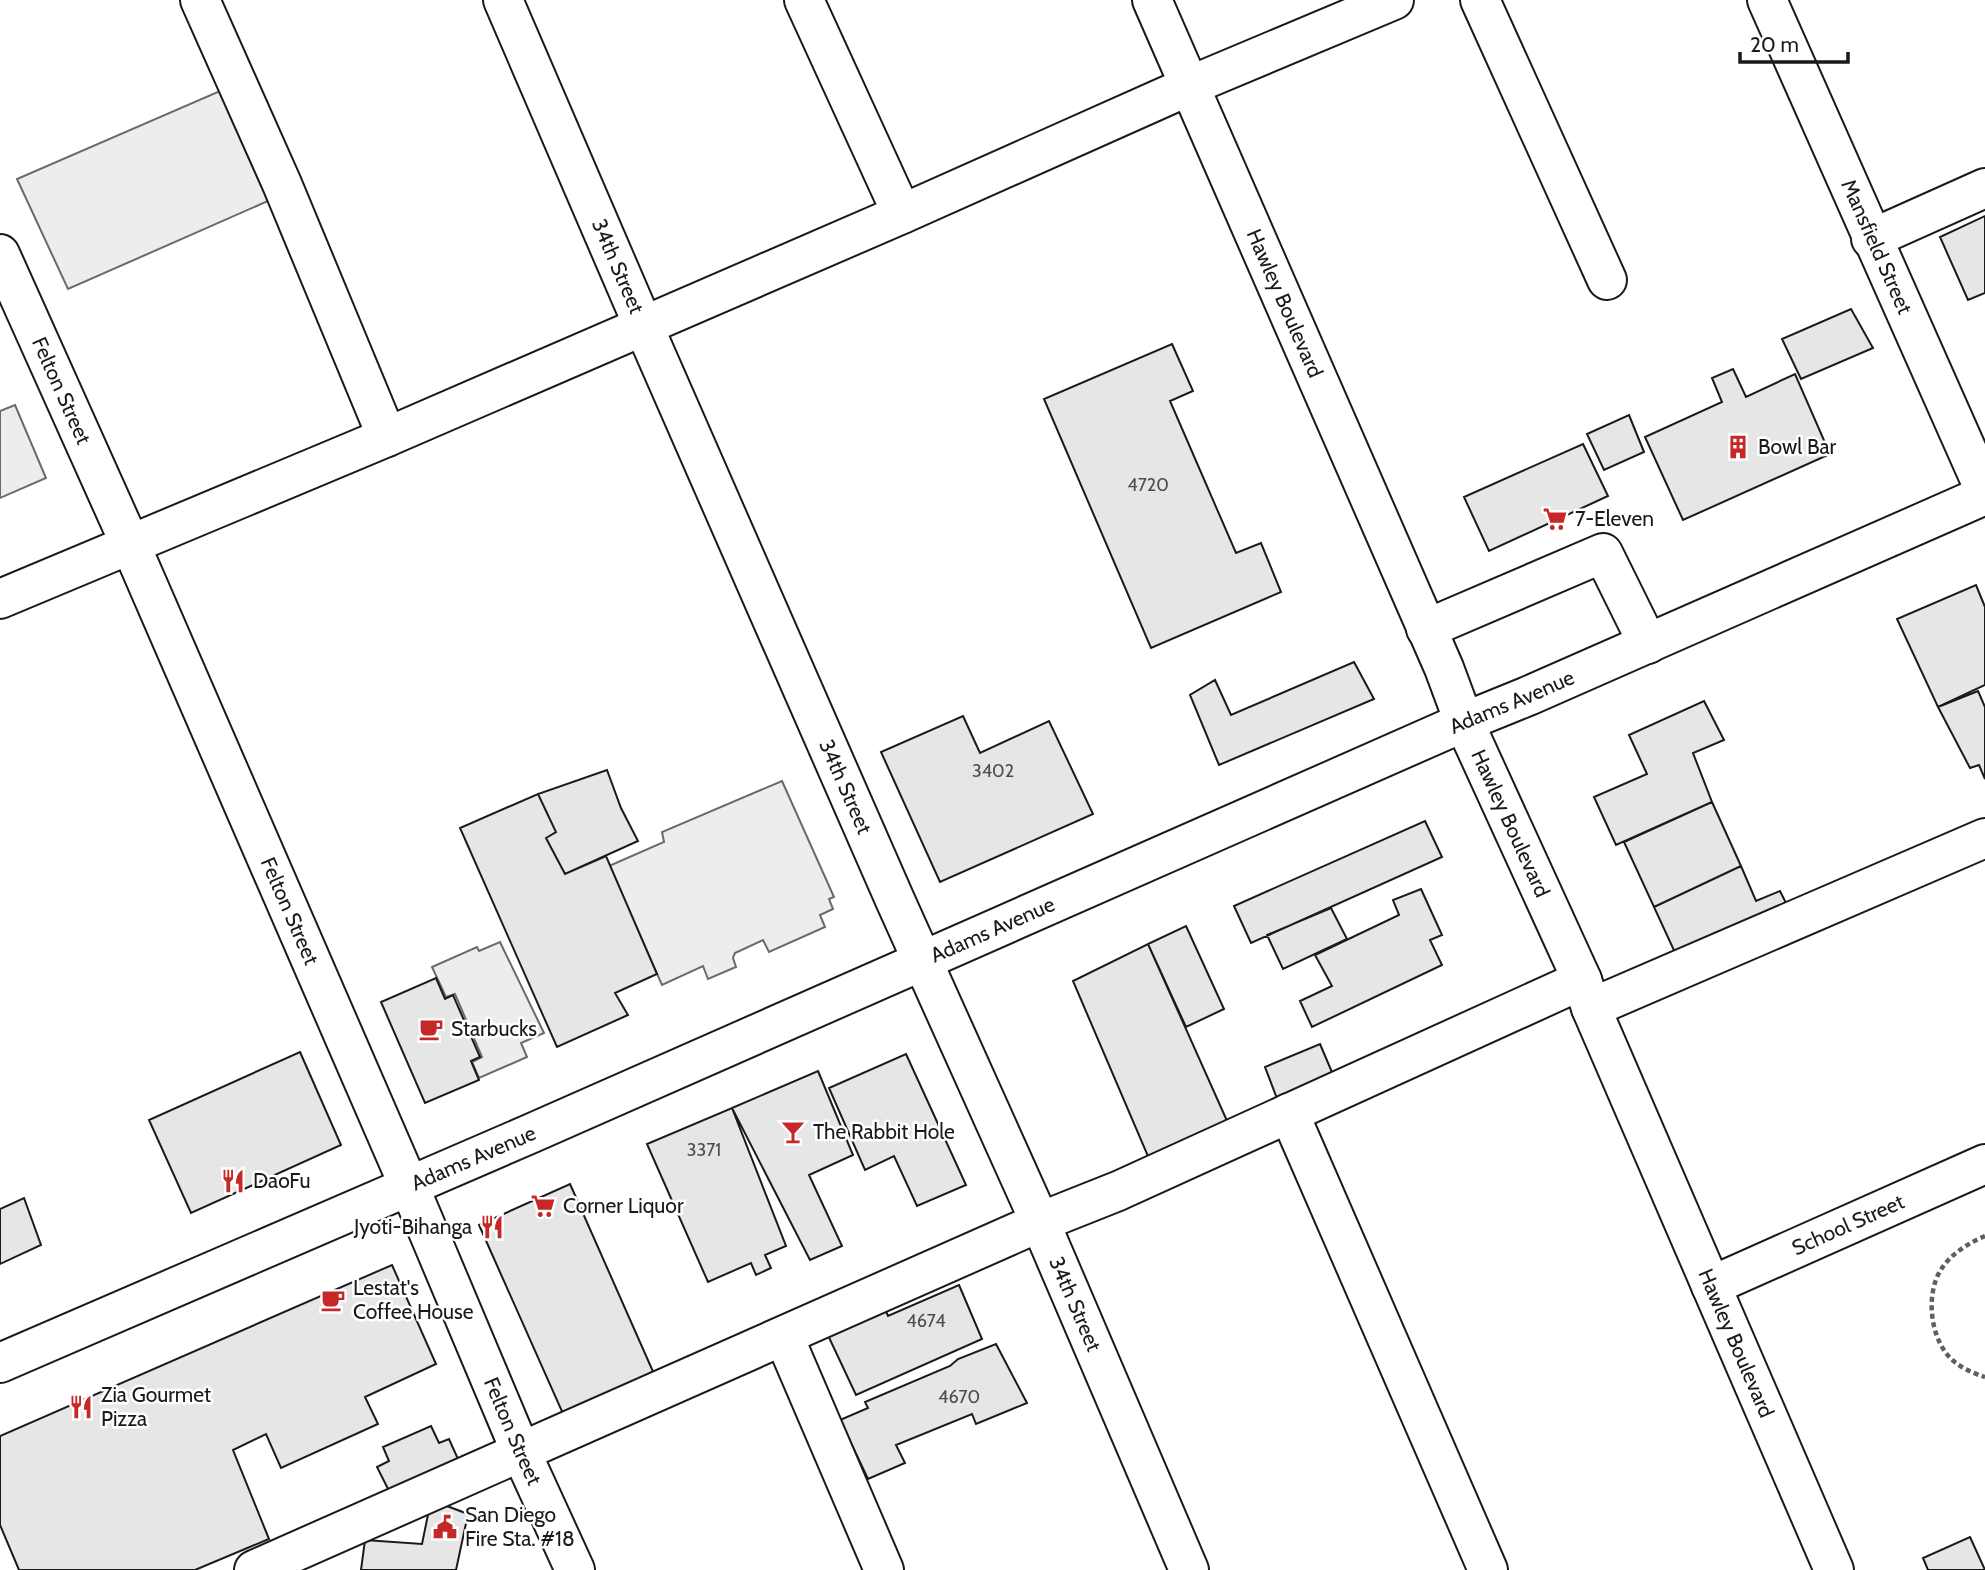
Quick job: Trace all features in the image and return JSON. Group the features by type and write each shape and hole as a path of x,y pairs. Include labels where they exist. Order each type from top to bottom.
{"street":[{"path":"200,0 282,184 387,436"},
{"name":"34th Street","path":"503,0 922,961 1040,1222 1189,1570"},
{"path":"804,0 902,214"},
{"name":"Hawley Boulevard","path":"1152,0 1444,668 1464,722 1587,994 1834,1570"},
{"path":"0,599 387,436 902,214 1189,86 1394,0"},
{"path":"1480,0 1607,280"},
{"name":"Mansfield Street","path":"1767,0 1985,493"},
{"path":"1871,239 1985,188"},
{"name":"Felton Street","path":"0,254 131,546 575,1570"},
{"name":"Adams Avenue","path":"0,1363 1648,644 1985,493"},
{"path":"1426,629 1602,553 1648,644"},
{"path":"259,1569 1289,1113 1985,838"},
{"path":"1289,1113 1488,1570"},
{"name":"School Street","path":"1712,1286 1985,1164"},
{"path":"784,1337 884,1570"}],"path":[{"path":"1985,1236 1970,1243 1941,1269 1932,1300 1937,1336 1944,1349 1954,1362 1985,1377"}],"shaded area":[{"path":"220,91 268,201 68,289 17,179"},
{"path":"15,405 46,478 0,498 0,411"},
{"path":"782,781 834,897 829,899 833,909 820,915 825,927 769,952 763,940 735,953 733,958 736,967 708,979 703,966 662,985 609,866 664,842 662,832"},
{"path":"500,942 544,1033 521,1043 527,1057 479,1078 472,1062 482,1057 455,994 446,997 432,967 477,947 479,951"}],"building":[{"path":"1985,216 1985,293 1968,300 1940,237"},
{"path":"1851,309 1873,348 1801,379 1782,339"},
{"path":"1172,344 1193,391 1170,401 1236,553 1261,543 1281,592 1151,648 1044,399"},
{"name":"Bowl Bar","path":"1733,369 1746,397 1795,374 1830,454 1683,520 1645,437 1722,402 1712,378"},
{"path":"1629,415 1644,452 1604,470 1587,434"},
{"path":"1583,444 1608,496 1489,551 1464,497"},
{"path":"1976,585 1985,607 1985,685 1938,707 1897,619"},
{"path":"1354,662 1374,699 1219,765 1190,695 1215,680 1231,715"},
{"path":"1978,691 1985,707 1985,779 1979,765 1970,768 1938,707"},
{"path":"1704,701 1724,740 1693,753 1712,802 1616,845 1594,797 1647,774 1629,735"},
{"path":"963,716 980,753 1049,721 1093,814 940,882 881,752"},
{"path":"607,770 621,808 638,841 565,874 546,838 556,832 538,794"},
{"path":"538,794 556,832 546,838 565,874 606,856 657,974 615,993 628,1015 557,1047 460,828"},
{"path":"1712,802 1741,866 1654,907 1624,842"},
{"path":"1425,821 1442,857 1251,943 1234,906"},
{"path":"1741,866 1756,901 1780,891 1788,907 1677,957 1654,907"},
{"path":"1421,889 1442,935 1430,940 1442,965 1312,1027 1300,1001 1332,986 1315,955 1399,915 1393,900"},
{"path":"1331,908 1347,939 1283,969 1267,935"},
{"path":"1186,926 1224,1009 1186,1027 1148,944"},
{"path":"1148,944 1232,1132 1153,1168 1073,981"},
{"name":"Starbucks","path":"436,978 445,999 453,995 480,1057 471,1061 479,1080 425,1103 381,1002"},
{"path":"1320,1044 1337,1084 1281,1109 1265,1067"},
{"path":"300,1052 341,1145 191,1213 149,1120"},
{"path":"906,1054 966,1185 917,1206 894,1156 865,1170 829,1088"},
{"path":"818,1071 853,1155 809,1175 842,1246 810,1260 732,1108"},
{"path":"732,1108 786,1246 765,1255 771,1268 756,1275 751,1263 708,1282 647,1144"},
{"path":"570,1184 655,1376 564,1416 479,1225"},
{"path":"24,1198 41,1245 0,1264 0,1209"},
{"path":"392,1265 436,1364 365,1397 378,1424 281,1468 266,1434 233,1450 269,1539 195,1570 19,1570 0,1525 0,1436"},
{"path":"959,1285 982,1339 856,1395 825,1329 883,1304 888,1316"},
{"path":"996,1344 1027,1403 976,1424 972,1414 896,1445 905,1463 868,1479 840,1420 868,1408 865,1402"},
{"path":"431,1426 439,1443 449,1439 458,1459 389,1491 377,1467 389,1461 383,1447"},
{"name":"San Diego Fire Sta. #18","path":"431,1500 468,1514 456,1570 361,1570 365,1540 422,1544"},
{"path":"1970,1537 1985,1570 1928,1570 1923,1558"}],"place":[{"name":"Bowl Bar","path":"1738,447"},
{"name":"7-Eleven","path":"1555,519"},
{"name":"Starbucks","path":"431,1029"},
{"name":"The Rabbit Hole","path":"793,1132"},
{"name":"DaoFu","path":"233,1181"},
{"name":"Corner Liquor","path":"543,1206"},
{"name":"Jyoti-Bihanga","path":"492,1227"},
{"name":"Lestat's Coffee House","path":"333,1300"},
{"name":"Zia Gourmet Pizza","path":"81,1407"},
{"name":"San Diego Fire Sta. #18","path":"445,1527"}]}
